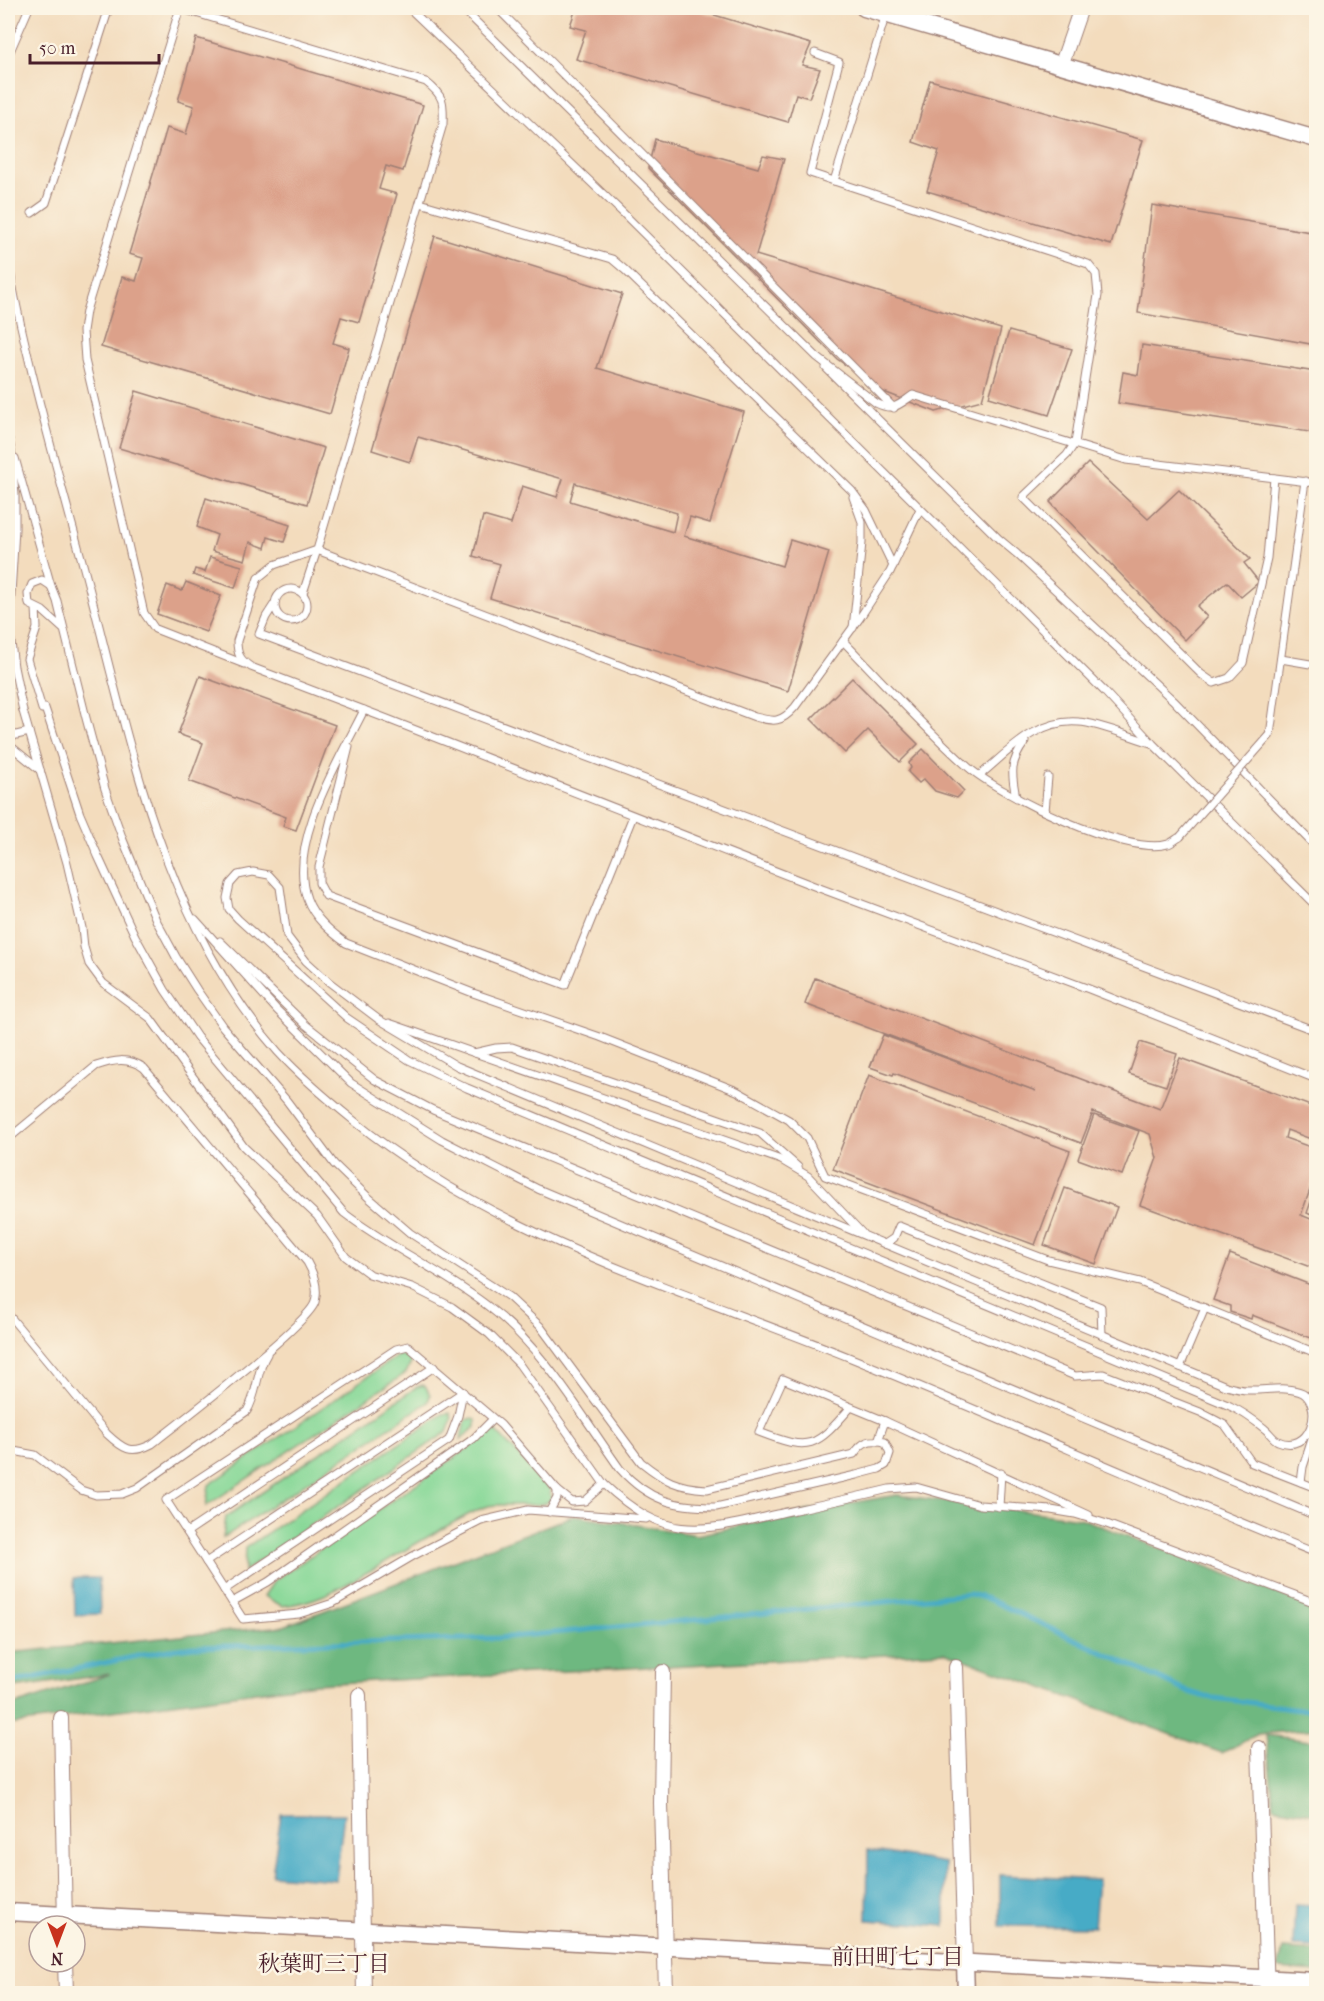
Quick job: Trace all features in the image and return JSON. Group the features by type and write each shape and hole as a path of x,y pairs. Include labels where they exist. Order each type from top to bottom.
{"street":[{"path":"864,8 1317,139"},
{"path":"1061,66 1081,8"},
{"path":"957,1667 966,1994"},
{"path":"663,1672 661,1803 666,1994"},
{"path":"359,1695 364,1994"},
{"path":"62,1718 64,1914"},
{"path":"1259,1748 1267,1986"},
{"path":"8,1912 27,1915"},
{"path":"87,1922 362,1931 966,1963 1267,1986 1317,1981"},
{"path":"66,1974 66,1994"}],"lane":[{"path":"8,56 29,8"},
{"path":"32,213 46,203 109,8"},
{"path":"303,593 443,124 444,105 439,93 426,82 179,8 86,311 83,331 85,360 144,613 155,629 1317,1079"},
{"path":"409,8 632,221 1317,906"},
{"path":"462,8 817,357 876,403 886,408 894,408 912,395 1125,460 1317,483"},
{"path":"497,8 894,408"},
{"path":"834,181 886,14"},
{"path":"815,53 839,62 810,173 1088,264 1096,274 1098,295 1075,443 1067,455 1023,497 1201,674 1214,683 1229,678 1243,663 1267,558 1274,478"},
{"path":"420,203 612,259 852,491 866,510 893,566"},
{"path":"8,257 12,286 39,404 134,764 158,837 188,910 236,999 279,1053 316,1091 383,1144 447,1186 498,1214 597,1261 849,1358 1198,1506 1317,1553"},
{"path":"817,357 832,376 991,531 1174,701 1317,847"},
{"path":"8,430 57,601 105,789 156,920 176,957 223,1027 287,1101 334,1164 410,1233 509,1297 540,1326 641,1462 660,1478 684,1487 707,1489 854,1454 862,1443 872,1439 885,1442 890,1453 886,1465 856,1475 716,1507 672,1504 650,1496 620,1469 538,1354 489,1306 369,1232 344,1213 197,1037 165,990 135,936 80,814 45,708 42,709 27,658 37,628 36,608"},
{"path":"8,435 15,495 9,626 14,667 29,732 78,905 89,964 103,983 150,1018 244,1147 317,1216 346,1257 369,1274 412,1287 453,1307 489,1334 519,1364 604,1484 622,1501 651,1519"},
{"path":"843,641 941,741 980,775 1016,797 1083,828 1129,842 1170,844 1180,837 1270,735 1305,482"},
{"path":"852,491 862,522 853,628"},
{"path":"251,667 242,661 237,651 237,641 258,578 274,565 317,550 772,722 786,717 853,628 893,566 920,509"},
{"path":"51,586 42,580 32,584 28,594 29,604 43,611 63,629"},
{"path":"275,603 277,613 285,620 296,621 305,615 307,610 307,599 303,593 295,589 284,590 280,593 266,616 259,634 1317,1032"},
{"path":"1281,658 1317,665"},
{"path":"364,710 317,806 303,847 303,876 307,900 324,925 346,943 473,993 600,1037 737,1091 789,1120 807,1138 825,1176 1048,1260 1140,1282 1317,1353"},
{"path":"980,775 1031,733 1050,723 1080,722 1153,744"},
{"path":"8,737 29,732"},
{"path":"352,733 319,867 319,882 326,896 565,985 633,816"},
{"path":"1016,797 1012,776 1014,757 1031,733"},
{"path":"8,744 40,770"},
{"path":"1045,811 1048,777"},
{"path":"1301,1482 1303,1467 1316,1424 1316,1408 1305,1394 1291,1389 1246,1390 1236,1388 1180,1367 456,1066 378,1019 329,982 306,961 288,936 280,887 269,875 253,872 238,875 230,884 227,898 229,909 238,919 347,1018 409,1060 467,1088 1230,1406 1247,1415 1278,1441 1295,1443 1307,1438 1316,1424"},
{"path":"188,910 306,1025 375,1080 433,1110 1075,1376 1103,1374 1200,1412 1225,1425 1252,1463 1317,1488"},
{"path":"188,910 277,1010 351,1083 442,1140 538,1189 1317,1516"},
{"path":"378,1019 781,1160 808,1176"},
{"path":"474,1053 512,1047 760,1133 808,1176 865,1236"},
{"path":"8,1139 96,1066 113,1060 135,1061 144,1068 307,1262 315,1277 315,1302 309,1313 272,1347 152,1444 140,1451 126,1449 107,1434 8,1314"},
{"path":"885,1244 894,1238 899,1226 1101,1307 1102,1335"},
{"path":"1180,1367 1205,1308"},
{"path":"604,1484 585,1501 572,1502 557,1490 493,1419 408,1346 396,1349 166,1500 243,1619 299,1614 333,1603 413,1556 481,1521 528,1510 651,1519 683,1528 713,1529 889,1489 916,1487 980,1506 1075,1514 1317,1603"},
{"path":"8,1450 35,1455 81,1490 96,1495 122,1494 137,1488 247,1412 254,1399 264,1359 272,1347"},
{"path":"187,1532 434,1367"},
{"path":"851,1407 818,1440 807,1444 786,1443 759,1432 783,1379 851,1407 885,1421 1107,1524"},
{"path":"206,1562 463,1392"},
{"path":"224,1590 449,1440 458,1416 463,1392"},
{"path":"232,1602 268,1582 473,1438 493,1419"},
{"path":"878,1440 885,1421"},
{"path":"999,1507 1001,1473"},
{"path":"549,1512 557,1498 557,1490"}],"green space":[{"path":"399,1355 409,1359 411,1363 406,1373 206,1506 209,1485"},
{"path":"423,1385 430,1395 428,1402 223,1538 226,1517"},
{"path":"450,1413 452,1419 447,1432 244,1571 245,1548 443,1414"},
{"path":"473,1418 476,1420 476,1427 460,1439 466,1420"},
{"path":"495,1430 550,1489 551,1499 538,1505 498,1505 480,1509 341,1587 308,1601 282,1606 264,1596 274,1581"},
{"path":"897,1495 1080,1518 1316,1608 1316,1729 1258,1734 1222,1753 944,1652 316,1684 8,1725 8,1707 110,1674 8,1689 8,1653 284,1626 575,1515 697,1535 816,1509"},
{"path":"1266,1735 1316,1742 1316,1814 1274,1807"},
{"path":"1283,1949 1316,1951 1316,1972 1278,1969"}],"water":[{"path":"74,1578 99,1578 100,1614 75,1615"},
{"path":"281,1814 344,1814 336,1880 272,1875"},
{"path":"868,1850 945,1863 945,1926 867,1920"},
{"path":"1000,1875 1098,1880 1094,1927 1000,1926"},
{"path":"1295,1905 1316,1906 1316,1947 1293,1946"}],"building":[{"path":"576,8 691,8 811,44 802,65 820,69 809,98 796,94 788,122 576,59 586,30 570,26"},
{"path":"196,38 423,105 403,171 386,166 379,189 397,194 359,322 341,317 333,343 349,348 330,414 101,347 122,277 136,281 143,258 129,254 167,128 186,134 194,106 178,101"},
{"path":"930,80 1143,140 1111,245 927,191 939,151 913,142"},
{"path":"655,139 758,168 763,155 784,159 756,255 1001,329 982,400 936,412 884,392 837,359 648,168"},
{"path":"1152,205 1316,233 1316,345 1138,313"},
{"path":"435,236 622,294 597,368 744,412 710,523 690,517 684,536 782,566 790,540 829,552 788,691 490,598 500,564 473,556 483,516 511,524 522,486 557,497 563,479 418,437 410,462 372,450","holes":["575,483 677,513 673,532 570,501"]},
{"path":"1009,331 1072,349 1049,415 989,397"},
{"path":"1142,345 1316,372 1316,433 1118,403 1123,372 1138,375"},
{"path":"136,391 324,448 307,504 119,448"},
{"path":"1088,463 1148,519 1179,490 1250,559 1244,563 1259,582 1241,597 1227,582 1197,606 1207,617 1185,640 1050,502"},
{"path":"206,498 290,525 284,542 268,537 265,548 250,542 245,560 212,551 217,535 197,527"},
{"path":"210,557 242,566 235,588 193,575 195,569 205,572"},
{"path":"186,582 221,596 206,632 157,614 167,585 182,591"},
{"path":"200,676 335,725 296,830 283,826 286,817 189,781 203,743 178,734"},
{"path":"852,678 918,744 900,762 868,730 845,753 811,719"},
{"path":"923,749 964,791 957,798 935,791 924,779 919,783 908,772 911,768 909,763"},
{"path":"815,978 1160,1109 1180,1058 1316,1108 1316,1141 1287,1130 1285,1138 1316,1149 1316,1173 1301,1215 1316,1221 1316,1258 1313,1268 1140,1205 1157,1158 1150,1134 1093,1112 1081,1143 894,1073 893,1075 870,1067 883,1035 1036,1091 805,1004"},
{"path":"1140,1042 1177,1054 1166,1086 1129,1074"},
{"path":"869,1075 1070,1151 1035,1245 833,1169"},
{"path":"1094,1115 1139,1131 1122,1175 1078,1159"},
{"path":"1316,1187 1316,1217 1307,1213"},
{"path":"1065,1188 1117,1207 1096,1264 1044,1245"},
{"path":"1230,1254 1316,1287 1316,1340 1252,1315 1251,1319 1230,1312 1230,1306 1213,1300"}],"waterway":[{"path":"8,1683 162,1651 193,1647 499,1638 970,1594 988,1599 1186,1691 1206,1697 1316,1711"}],"district":[{"name":"前田町七丁目","path":"898,1956"},
{"name":"秋葉町三丁目","path":"324,1963"}]}
